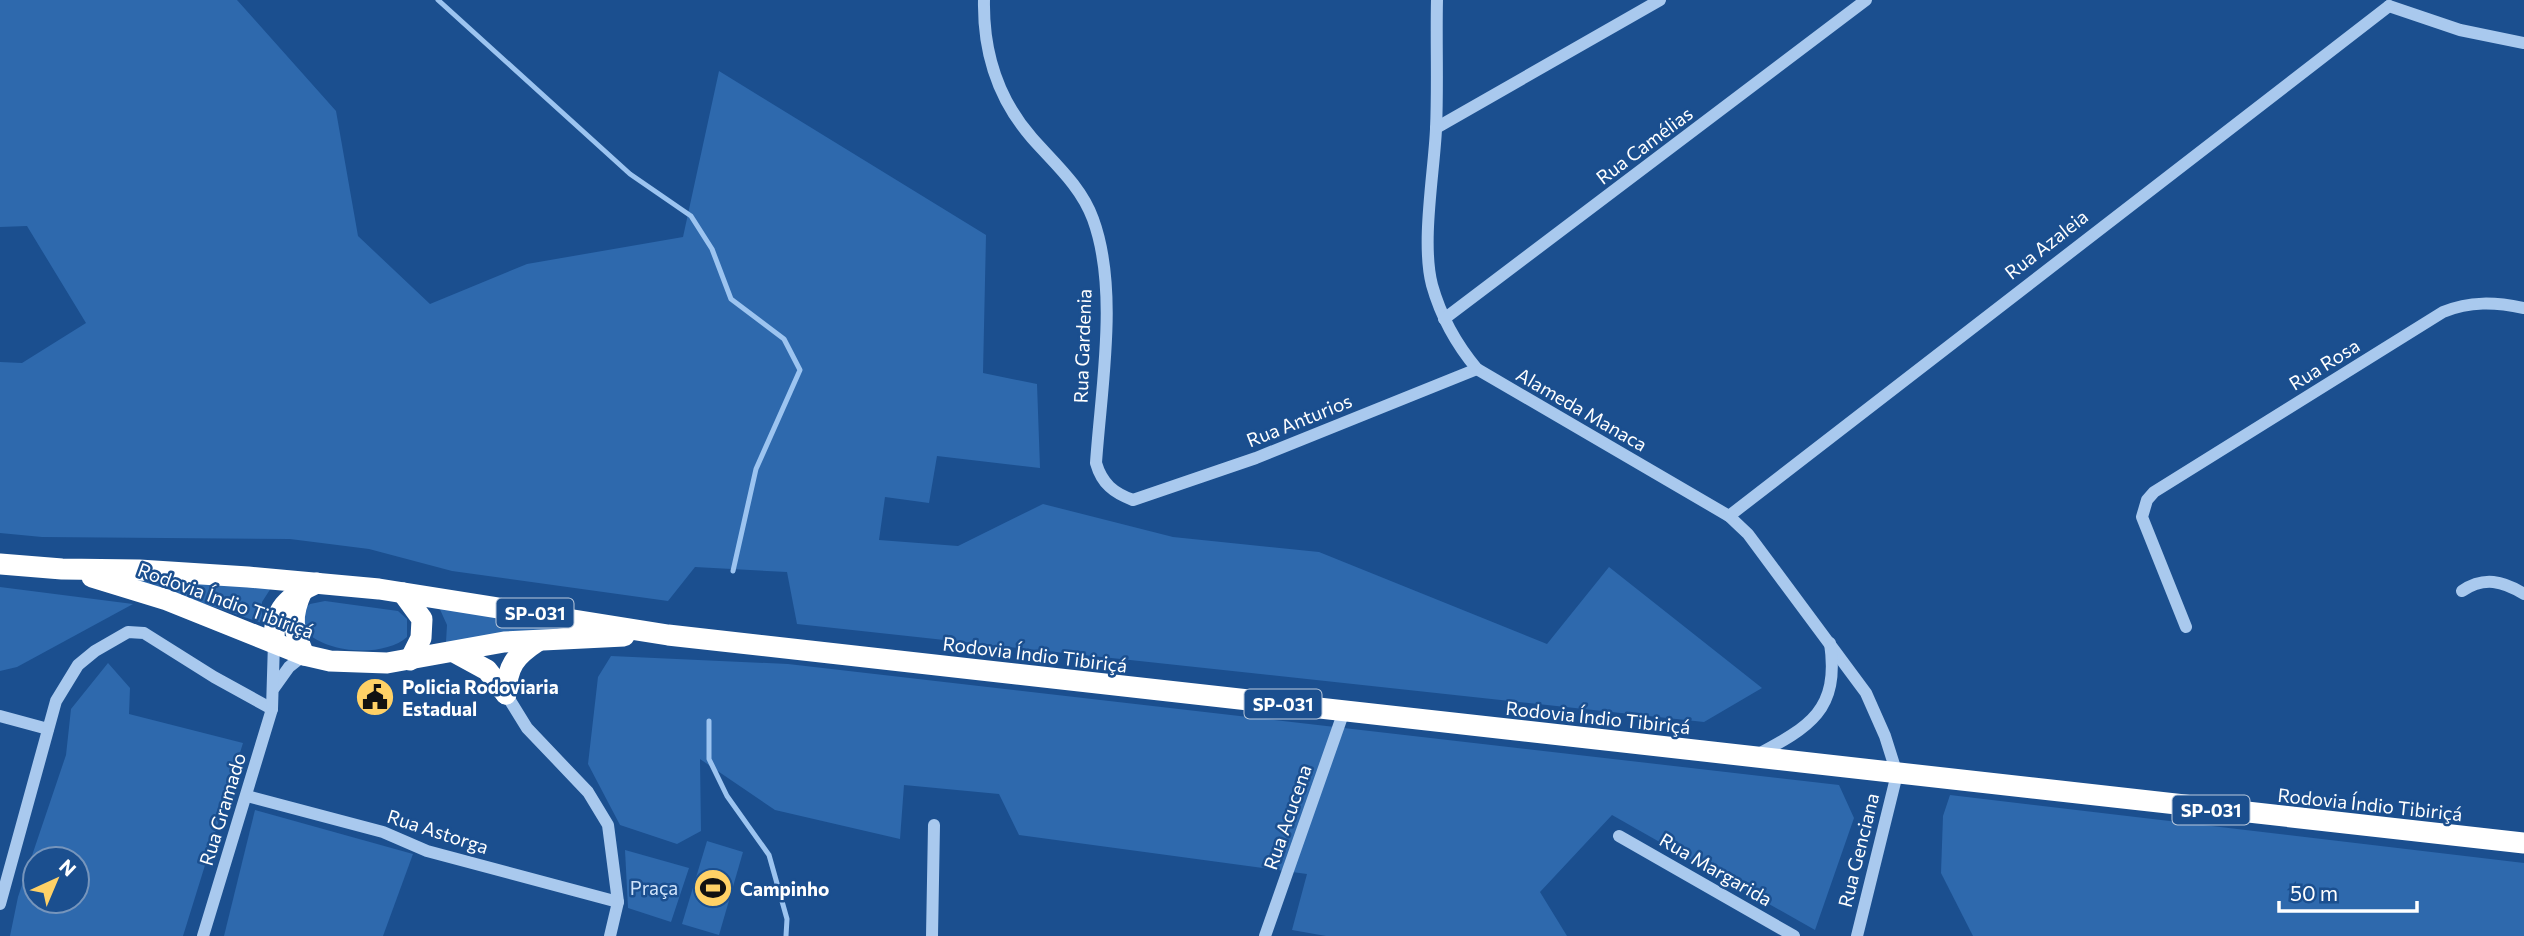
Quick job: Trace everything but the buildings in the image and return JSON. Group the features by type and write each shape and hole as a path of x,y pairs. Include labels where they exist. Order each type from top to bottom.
{"highway":[{"name":"Rodovia Índio Tibiriçá","path":"0,564 62,569 139,570 403,593 668,635 2524,843"},
{"name":"Rodovia Índio Tibiriçá","path":"62,569 167,600 304,655 363,664 410,660 504,642 668,635"},
{"path":"274,642 273,627 281,607 310,586"},
{"path":"304,655 292,623 292,613 310,586"},
{"path":"403,593 422,620 421,638 410,660"},
{"path":"506,694 509,667 521,652 538,641"},
{"path":"454,652 487,670 506,694"}],"street":[{"name":"Rua Gardenia","path":"984,0 988,56 999,89 1017,118 1079,192 1092,216 1099,238 1106,309 1096,463 1100,476 1109,487 1133,500"},
{"name":"Alameda Manaca","path":"1437,0 1436,128 1429,244 1431,282 1456,344 1477,369 1729,516 1748,534 1866,693 1898,774"},
{"path":"1436,128 1660,0"},
{"name":"Rua Camélias","path":"1444,319 1866,0"},
{"path":"2387,3 2460,30 2524,43"},
{"name":"Rua Azaleia","path":"1729,516 2387,3"},
{"name":"Rua Rosa","path":"2186,626 2142,517 2147,500 2154,492 2443,312 2462,305 2486,303 2524,308"},
{"name":"Rua Anturios","path":"1133,500 1256,458 1477,369"},
{"path":"2462,591 2475,582 2496,581 2524,594"},
{"path":"0,904 48,729 62,688 78,665 114,638 128,632 153,636 187,661 272,709"},
{"name":"Rua Gramado","path":"203,936 272,709 274,642"},
{"path":"1752,757 1799,733 1811,721 1828,695 1833,677 1830,643"},
{"path":"272,692 289,667 304,655"},
{"path":"506,694 527,727 588,792 608,825 618,902 610,936"},
{"name":"Rua Acucena","path":"1265,936 1344,711"},
{"path":"0,716 48,729"},
{"name":"Rua Genciana","path":"1857,936 1898,774"},
{"name":"Rua Astorga","path":"247,796 383,832 427,851 618,902"},
{"path":"932,936 934,825"},
{"name":"Rua Margarida","path":"1619,836 1794,936"}],"green space":[{"path":"0,0 237,0 336,111 358,236 430,304 527,264 683,237 719,71 986,235 983,373 1037,384 1040,468 937,456 929,503 885,497 879,540 958,546 1043,504 1173,537 1319,552 1547,644 1609,567 1762,688 1704,722 797,624 787,572 695,567 668,601 452,571 369,549 290,539 42,537 0,533 0,362 22,363 86,323 27,226 0,227"},
{"path":"122,576 271,588 262,602 262,623"},
{"path":"0,587 133,604 17,667 0,671"},
{"path":"325,601 398,611 407,619 407,637 397,644 369,650 338,648 324,643 303,628 304,609 310,604"},
{"path":"438,605 601,627 446,642 447,625"},
{"path":"611,656 788,664 1839,785 1854,818 1815,930 1612,815 1540,892 1567,936 1326,936 1292,930 1307,874 1019,835 999,794 904,785 900,839 775,810 700,759 701,831 677,844 620,825 588,764 598,677"},
{"path":"108,663 130,688 129,714 243,743 183,936 10,936 21,888 21,915 91,915 91,845 36,845 66,755 71,709"},
{"path":"1950,795 2524,863 2524,936 1973,936 1941,873 1943,816"},
{"path":"255,810 413,854 383,936 224,936"},
{"name":"Campinho","path":"707,841 743,852 719,935 682,924"},
{"name":"Praça","path":"625,850 689,868 671,922 628,908"}],"waterway":[{"path":"438,0 630,174 691,216 712,249 731,299 784,339 800,370 756,469 733,571"},
{"path":"709,721 709,759 727,796 769,855 787,919 786,936"}],"place":[{"name":"Policia Rodoviaria Estadual","path":"375,697"},
{"name":"Campinho","path":"713,888"}]}
